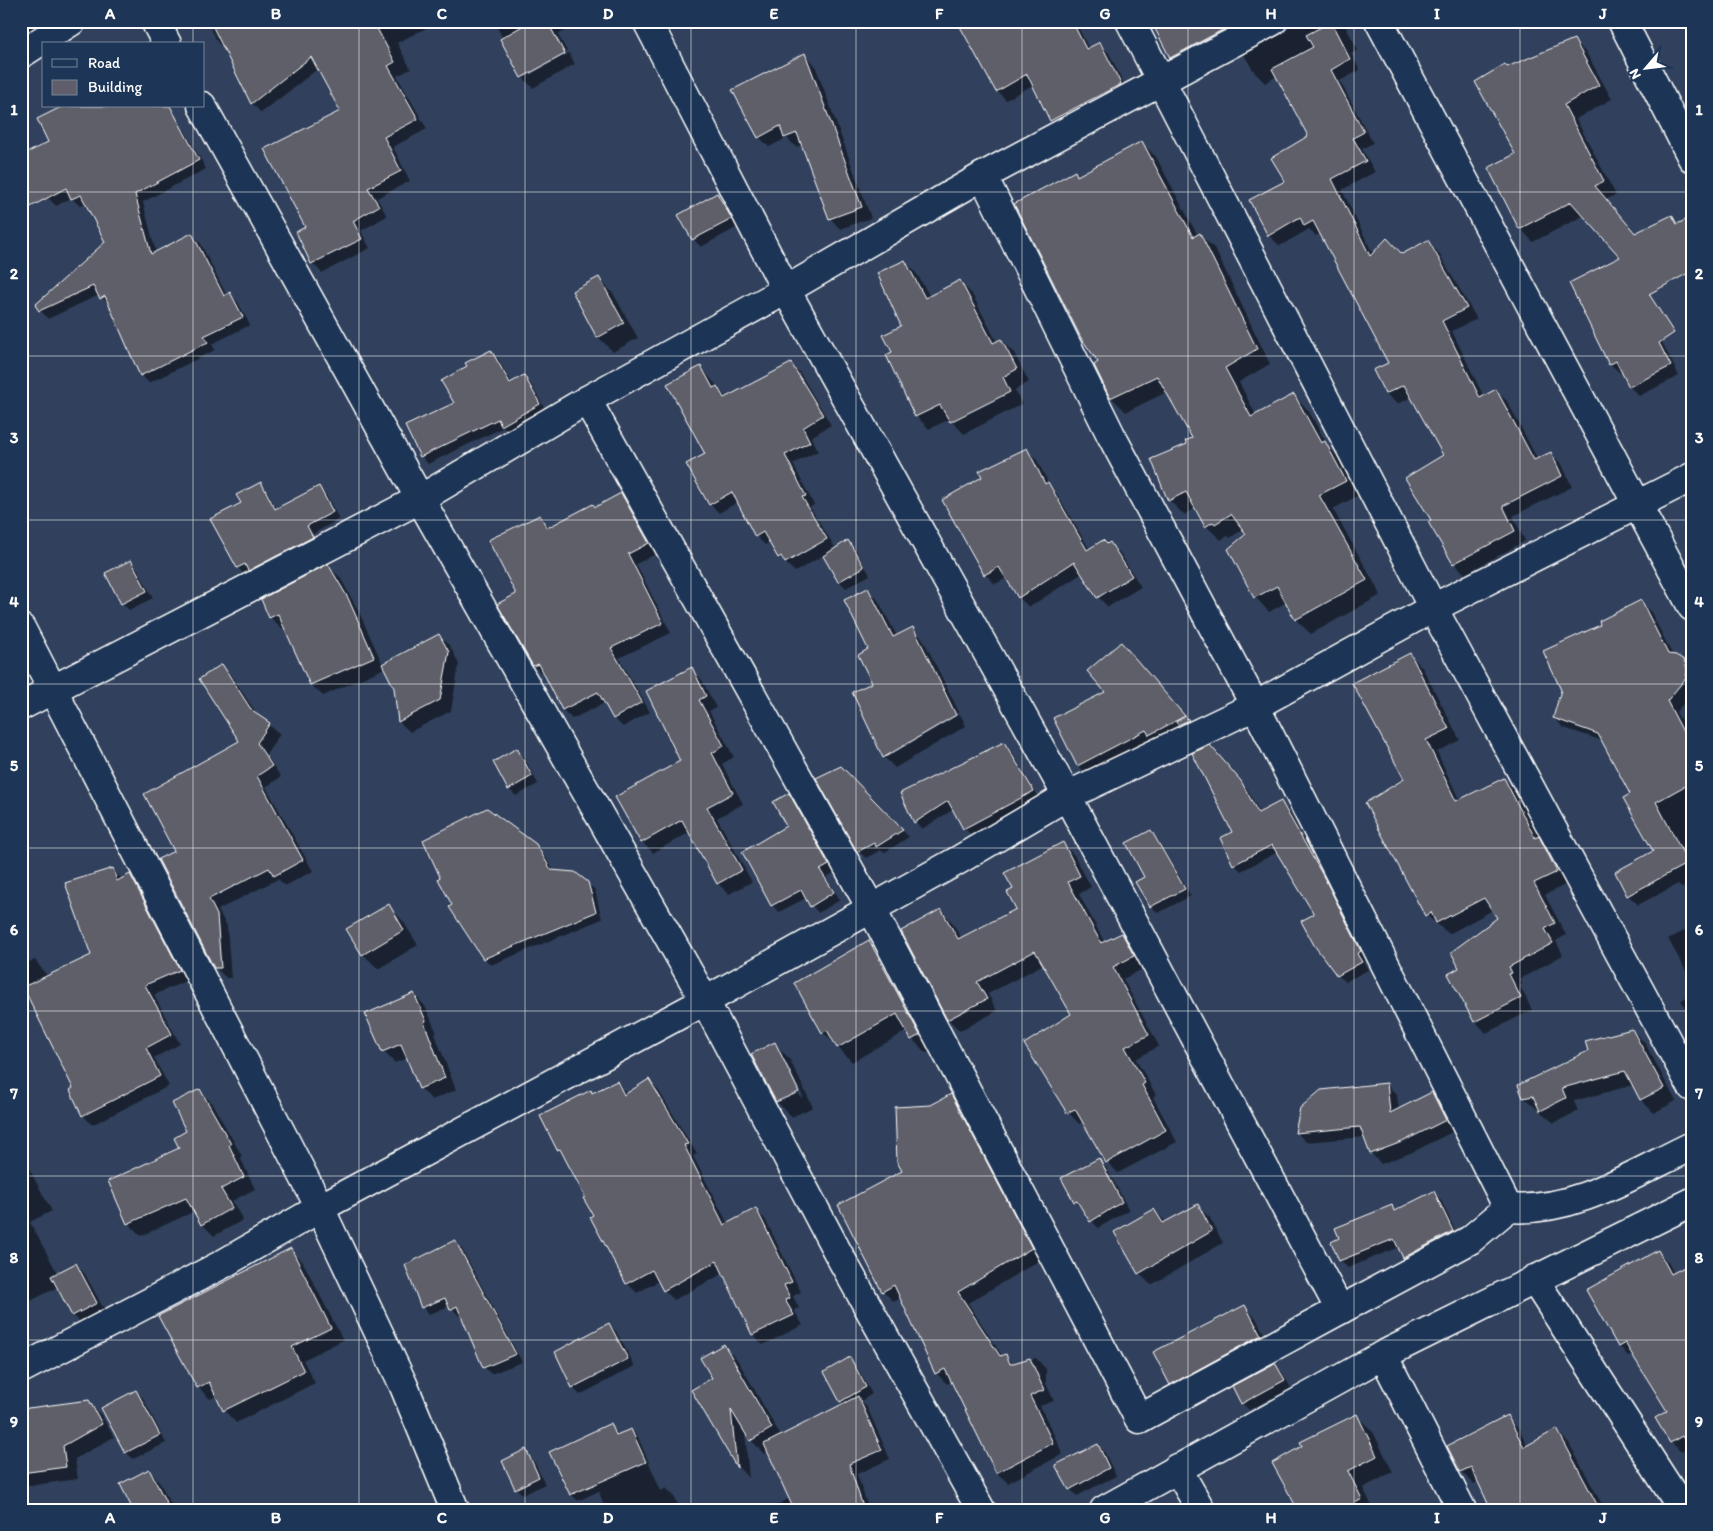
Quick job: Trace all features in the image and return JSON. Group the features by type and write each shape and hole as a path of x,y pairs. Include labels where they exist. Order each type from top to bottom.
{"street":[{"path":"21,54 72,21"},
{"path":"155,21 166,42"},
{"path":"647,21 786,290 1067,796 1340,1310"},
{"path":"1130,21 1433,608 1692,1087"},
{"path":"21,706 420,499 587,400 786,290 983,176 1273,21"},
{"path":"1379,21 1692,607"},
{"path":"1622,21 1692,158"},
{"path":"203,108 420,499 705,1001 838,1253 981,1510"},
{"path":"983,176 1111,435 1255,706 1508,1208"},
{"path":"587,400 871,908 1139,1419 1470,1240 1508,1208 1530,1210 1582,1199 1692,1146"},
{"path":"21,1369 221,1265 320,1208 705,1001 957,861 1067,796 1255,706 1433,608 1692,477"},
{"path":"21,628 54,688 320,1208 404,1384 455,1510"},
{"path":"1104,1510 1383,1355 1692,1202"},
{"path":"1534,1279 1682,1510"},
{"path":"1383,1355 1462,1510"},
{"path":"1177,1468 1201,1510"}],"building":[{"path":"210,21 373,21 395,62 388,66 418,119 384,137 401,171 368,188 379,206 353,221 362,239 311,264 296,232 305,227 264,149 340,111 311,57 251,104"},
{"path":"531,21 547,21 565,54 521,78 500,39"},
{"path":"957,21 1072,21 1086,49 1100,42 1121,84 1050,121 1027,74 996,92"},
{"path":"1151,21 1239,21 1170,58"},
{"path":"1331,22 1350,59 1331,70 1364,132 1353,138 1366,161 1332,179 1370,256 1387,238 1402,254 1428,240 1467,308 1442,321 1480,398 1496,389 1534,460 1551,452 1562,476 1503,506 1515,531 1453,564 1428,522 1431,520 1405,478 1443,455 1404,385 1385,394 1373,370 1388,363 1313,221 1304,226 1300,217 1268,236 1249,200 1285,181 1271,158 1308,136 1272,69 1313,47 1306,35"},
{"path":"1574,39 1599,85 1564,105 1604,181 1595,186 1635,233 1672,215 1677,224 1692,217 1692,271 1649,294 1674,333 1659,343 1671,366 1629,387 1616,361 1609,365 1569,283 1620,257 1571,202 1519,229 1488,168 1515,154 1475,82 1505,64 1507,67"},
{"path":"805,53 862,207 829,219 797,133 784,138 780,126 758,138 732,90"},
{"path":"59,108 171,108 199,160 135,194 151,254 192,233 224,296 230,292 243,317 204,336 208,342 140,376 105,296 100,299 93,286 39,311 35,305 105,242 81,195 71,199 66,188 21,212 21,156 48,142 37,119"},
{"path":"1142,141 1193,237 1200,233 1257,349 1225,368 1251,417 1294,394 1321,443 1325,441 1346,481 1319,495 1367,580 1295,620 1277,586 1254,598 1228,549 1246,534 1231,514 1215,524 1213,522 1205,527 1186,492 1168,501 1151,459 1187,444 1185,441 1192,438 1157,376 1110,398 1094,365 1098,362 1081,338 1014,204 1075,171 1077,176"},
{"path":"717,193 732,219 692,240 678,215"},
{"path":"905,260 925,298 960,280 993,343 1001,339 1017,369 1003,377 1010,392 950,422 940,405 915,417 886,355 892,352 883,335 901,326 877,273"},
{"path":"599,277 624,323 597,338 572,291"},
{"path":"491,350 510,383 524,375 540,404 501,426 498,419 420,457 405,426 454,403 441,381 467,366 465,363"},
{"path":"791,363 823,415 803,428 810,442 785,455 806,496 802,497 827,539 785,563 781,556 778,558 763,532 755,537 732,492 709,505 686,464 705,454 667,384 701,366 713,388 717,386 724,398"},
{"path":"1027,448 1045,484 1048,482 1087,550 1103,540 1107,544 1110,542 1132,576 1097,598 1074,562 1018,598 999,567 984,575 942,500 982,477 979,471"},
{"path":"261,482 275,509 319,486 333,512 307,526 313,537 248,571 245,564 237,568 210,519 241,503 236,495"},
{"path":"621,493 649,543 628,554 663,623 611,648 642,702 613,719 598,692 562,710 539,664 533,666 497,604 516,594 488,540 540,515 547,528 593,504 595,507"},
{"path":"848,540 864,567 838,582 823,556"},
{"path":"131,560 147,591 121,604 105,573"},
{"path":"328,564 348,598 374,657 310,685 278,614 269,618 261,599"},
{"path":"868,588 893,637 913,627 956,715 883,758 852,692 872,683 858,655 868,649 844,600"},
{"path":"1641,600 1668,654 1676,655 1684,660 1687,669 1686,678 1667,701 1692,749 1692,782 1656,802 1688,863 1627,896 1615,872 1653,851 1623,798 1630,794 1598,734 1553,718 1561,690 1543,651 1600,625 1599,621"},
{"path":"439,634 449,652 440,700 398,722 394,688 382,664"},
{"path":"1121,642 1185,716 1149,735 1146,730 1077,766 1053,718 1105,692 1087,671"},
{"path":"1410,653 1449,729 1426,740 1456,801 1504,778 1535,838 1539,836 1557,872 1534,883 1555,923 1545,929 1553,943 1509,967 1512,973 1509,974 1521,998 1474,1022 1448,974 1459,968 1451,952 1497,918 1484,898 1436,923 1431,912 1425,916 1365,803 1404,779 1352,683"},
{"path":"222,664 252,711 270,723 257,743 272,766 257,776 303,860 274,876 269,868 209,899 217,915 221,968 214,968 158,859 174,851 144,794 239,741 199,679"},
{"path":"692,667 706,696 699,700 724,746 712,753 733,793 707,807 742,870 717,884 682,820 641,843 615,797 680,761 646,691"},
{"path":"1185,716 1189,720 1178,725 1176,722"},
{"path":"1004,742 1034,791 963,829 948,801 914,823 900,793"},
{"path":"1210,745 1241,781 1258,813 1281,801 1326,881 1361,951 1357,954 1362,962 1337,976 1314,945 1301,921 1314,914 1272,845 1233,865 1220,838 1232,832 1192,753"},
{"path":"517,748 532,776 508,790 493,762"},
{"path":"841,766 903,830 876,847 874,843 857,852 816,778"},
{"path":"789,793 829,865 820,870 834,892 810,907 801,890 771,906 742,852 786,826 773,802"},
{"path":"487,808 536,844 551,870 575,872 588,882 596,912 483,959 449,907 452,905 438,879 440,877 423,840"},
{"path":"1151,830 1185,889 1150,907 1135,882 1144,877 1126,843"},
{"path":"1063,842 1080,876 1068,882 1101,943 1122,933 1134,956 1113,967 1149,1035 1125,1047 1145,1083 1142,1085 1166,1130 1106,1163 1075,1109 1067,1113 1024,1044 1071,1014 1035,951 977,982 987,999 947,1020 901,931 941,909 958,939 1016,909 1007,892 1013,889 1004,873"},
{"path":"113,868 117,881 130,874 180,970 145,985 172,1034 146,1048 160,1076 82,1116 70,1090 73,1088 23,987 91,955 65,883"},
{"path":"389,904 404,930 362,955 346,929"},
{"path":"869,940 920,1035 911,1040 897,1014 837,1048 827,1030 822,1033 794,983"},
{"path":"414,993 426,1021 424,1022 445,1078 419,1089 401,1044 382,1052 365,1014"},
{"path":"1632,1029 1664,1088 1640,1100 1625,1071 1562,1088 1566,1098 1540,1111 1533,1096 1523,1098 1518,1085 1588,1051 1585,1041"},
{"path":"775,1042 799,1092 776,1102 751,1054"},
{"path":"649,1079 688,1144 684,1145 724,1225 756,1208 792,1282 784,1285 790,1298 785,1300 794,1315 752,1335 717,1261 663,1291 652,1270 626,1284 590,1217 593,1215 583,1198 585,1197 560,1149 557,1150 540,1116 591,1090 592,1093 617,1081 624,1095"},
{"path":"1387,1083 1390,1113 1432,1092 1446,1120 1402,1142 1370,1154 1360,1127 1295,1133 1300,1108 1321,1090"},
{"path":"200,1089 231,1144 229,1145 244,1177 221,1189 232,1208 201,1225 186,1198 127,1224 108,1181 179,1148 174,1138 186,1131 172,1103"},
{"path":"951,1094 1032,1248 958,1292 1000,1356 1006,1354 1010,1364 1030,1358 1044,1390 1030,1396 1053,1443 996,1473 945,1369 935,1374 894,1285 882,1292 838,1205 902,1171 897,1162 895,1107 931,1105"},
{"path":"1099,1158 1122,1202 1090,1222 1077,1201 1074,1202 1061,1178"},
{"path":"1434,1191 1453,1231 1403,1258 1394,1239 1339,1261 1331,1242 1339,1238 1335,1228 1392,1205 1394,1211"},
{"path":"1198,1204 1212,1231 1138,1274 1114,1232 1154,1209 1163,1223"},
{"path":"455,1240 516,1354 483,1368 457,1306 450,1310 445,1298 421,1308 405,1265"},
{"path":"291,1248 331,1328 292,1347 304,1371 223,1411 209,1382 197,1388 158,1316"},
{"path":"1658,1250 1671,1274 1692,1263 1692,1452 1682,1436 1670,1443 1655,1418 1667,1411 1625,1343 1618,1347 1586,1290"},
{"path":"76,1263 97,1303 72,1316 51,1276"},
{"path":"1245,1305 1261,1335 1170,1385 1153,1352"},
{"path":"609,1323 628,1359 572,1388 555,1352"},
{"path":"724,1344 772,1428 750,1441 731,1410 737,1468 691,1390 712,1378 700,1358"},
{"path":"850,1357 866,1387 840,1402 824,1372"},
{"path":"1275,1363 1285,1380 1241,1404 1232,1386"},
{"path":"136,1390 160,1435 125,1453 101,1408"},
{"path":"858,1396 882,1450 849,1464 864,1510 794,1510 764,1444"},
{"path":"89,1400 102,1424 63,1446 66,1467 21,1473 21,1409"},
{"path":"1357,1414 1377,1456 1348,1471 1362,1499 1343,1510 1298,1510 1272,1463 1302,1446 1300,1442"},
{"path":"1507,1415 1524,1447 1557,1429 1600,1510 1491,1510 1471,1467 1460,1472 1447,1446"},
{"path":"611,1423 616,1435 631,1429 646,1462 570,1495 549,1452"},
{"path":"1098,1444 1109,1468 1069,1490 1055,1465"},
{"path":"526,1449 539,1477 515,1489 502,1461"},
{"path":"149,1469 170,1510 133,1510 120,1484"}]}
